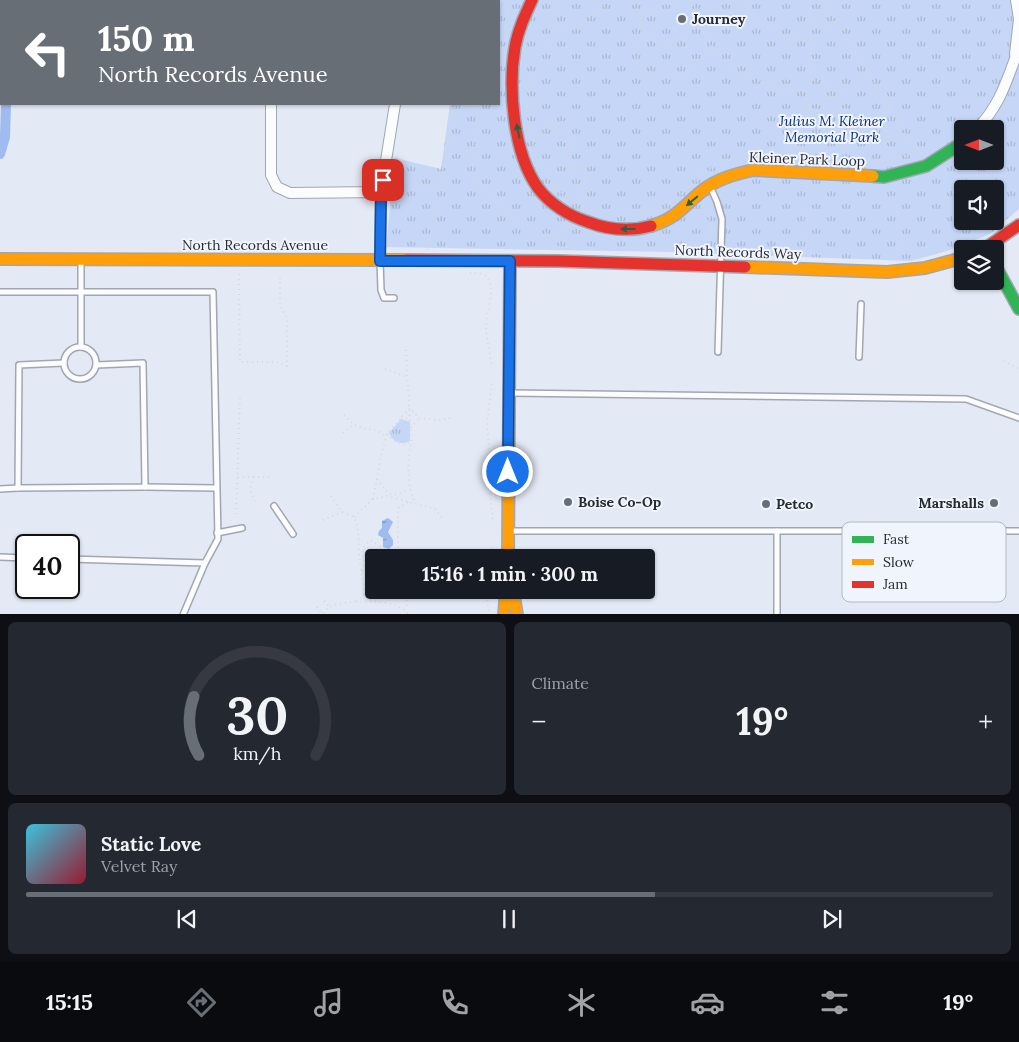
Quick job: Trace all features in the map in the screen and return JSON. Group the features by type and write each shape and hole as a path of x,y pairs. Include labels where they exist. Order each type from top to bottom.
{"street":[{"name":"Kleiner Park Loop","path":"532,0 515,46 512,72 512,106 527,165 537,185 556,206 580,220 608,229 633,230 656,224 674,216 710,186 735,173 753,170 884,177 926,166 954,148"},
{"path":"1014,60 1019,19 1016,0"},
{"path":"985,120 999,100 1019,48"},
{"path":"271,105 271,175 277,187 290,193 381,192"},
{"path":"380,261 381,192 395,105"},
{"path":"997,240 1019,225"},
{"name":"North Records Avenue","path":"0,258 510,261"},
{"path":"508,549 510,261"},
{"name":"North Records Way","path":"510,261 887,272 936,267 954,261"},
{"path":"1004,282 1019,309"},
{"path":"504,614 505,599"},
{"path":"514,599 517,614"}],"lane":[{"path":"710,186 722,219 718,352"},
{"path":"81,259 81,347"},
{"path":"380,261 381,290 384,298 394,298"},
{"path":"0,292 213,292 215,488 218,539 205,563 184,614"},
{"path":"859,357 861,304"},
{"path":"81,347 91,350 96,359 96,365 92,375 76,379 67,373 64,363 71,349 81,347"},
{"path":"18,488 19,365 64,363"},
{"path":"96,365 143,363 145,487"},
{"path":"509,393 966,399 1019,418"},
{"path":"0,489 215,488"},
{"path":"274,506 293,534"},
{"path":"217,533 242,528"},
{"path":"508,531 842,531"},
{"path":"777,531 777,614"},
{"path":"1006,531 1019,531"},
{"path":"0,557 15,558"},
{"path":"80,559 205,563"}],"path":[{"path":"500,34 511,0"},
{"path":"555,0 551,30 528,100 527,117 533,139 550,180 565,195 577,203 608,215 644,212 666,204 708,169 736,158 867,162 893,160 922,151"},
{"path":"551,30 571,30 587,24 597,16 606,0"},
{"path":"631,0 641,18 634,49 635,56 638,62 653,72 669,78 688,74 714,47"},
{"path":"691,0 695,15 723,59 742,74 762,84 784,90 804,92"},
{"path":"688,18 732,0"},
{"path":"745,0 750,10 766,27 794,40 811,41"},
{"path":"804,92 812,80 810,0"},
{"path":"824,0 916,153"},
{"path":"810,28 821,27 836,21 846,15 858,0"},
{"path":"640,29 661,45 674,45 680,42 688,32 688,18 679,7 672,4 665,3 658,6 641,18"},
{"path":"784,90 788,76"},
{"path":"812,80 822,82 831,97 844,104 844,117 837,124 828,125 820,120 817,112 823,99 831,97 870,76"},
{"path":"804,92 810,108 808,116 814,124"},
{"path":"1005,104 1015,109"},
{"path":"428,250 438,204 437,192 440,188 446,162 454,105"},
{"path":"479,105 474,174 500,207 519,222 558,236"},
{"path":"810,108 817,112"},
{"path":"806,160 796,143 792,130 798,116 810,108"},
{"path":"844,149 861,136 868,122 890,110"},
{"path":"558,124 549,119 542,132 551,137 558,124 565,120 562,114"},
{"path":"882,114 887,124 889,138 887,151 882,161"},
{"path":"844,117 867,126"},
{"path":"525,142 546,134"},
{"path":"552,134 565,142 570,168 582,190"},
{"path":"787,159 792,147 796,143 812,139"},
{"path":"853,143 867,162"},
{"path":"570,168 585,168 586,189 582,190 577,203"},
{"path":"390,177 432,187 437,192"},
{"path":"806,183 806,192"},
{"path":"895,183 896,192"},
{"path":"698,200 706,211 710,223 710,252"},
{"path":"897,205 898,219"},
{"path":"806,206 806,220"},
{"path":"559,247 558,236 565,222"},
{"path":"805,255 806,233"},
{"path":"901,233 905,257"},
{"path":"470,273 482,274 487,277 491,284 492,292 486,328 492,367"},
{"path":"239,274 240,362 276,362 287,366 287,318 280,305 280,274"},
{"path":"406,350 411,420 411,442 408,454 409,488 415,503"},
{"path":"1004,361 1019,369"},
{"path":"385,369 407,377"},
{"path":"492,384 486,423 489,447 487,470 492,521"},
{"path":"236,514 240,397"},
{"path":"373,499 387,434 410,408"},
{"path":"410,408 419,418 440,420 450,418"},
{"path":"344,415 354,424 387,434 400,445 411,442"},
{"path":"401,417 411,420"},
{"path":"411,428 419,418"},
{"path":"342,432 354,424"},
{"path":"378,430 387,434"},
{"path":"238,477 271,477"},
{"path":"254,477 251,483 251,491 255,501"},
{"path":"377,480 387,495 435,510 443,518"},
{"path":"354,517 373,499 397,494 409,488"},
{"path":"331,496 342,512 354,517 360,539 359,553 364,594 372,602"},
{"path":"398,549 398,510 400,506 409,502"},
{"path":"323,520 342,512"},
{"path":"360,539 365,544"},
{"path":"362,571 366,561 363,551 365,544 370,540 381,547 381,549"},
{"path":"492,549 493,543"},
{"path":"356,602 364,594"},
{"path":"406,599 408,614"},
{"path":"487,599 489,614"},
{"path":"324,601 330,606"},
{"path":"317,607 323,614 330,606 356,602 372,602 395,604 407,610"}],"green space":[{"name":"Julius M. Kleiner Memorial Park","path":"500,0 1019,0 1019,209 1004,222 1004,180 954,180 954,230 995,230 975,240 954,240 954,248 911,261 670,252 386,247 395,158 441,169 450,105 500,105"},
{"path":"401,419 410,422 410,440 405,443 397,442 389,433"}],"water":[{"path":"388,518 393,522 388,532 393,540 393,545 389,549 383,547 383,538 378,535 382,528 382,521"}],"waterway":[{"path":"0,154 5,137 6,105"}],"traffic: fast":[{"path":"873,176 884,177 926,166 954,148"},
{"path":"1004,282 1019,309"}],"traffic: slow":[{"path":"651,226 669,219 711,185 728,177 753,170 873,176"},
{"path":"0,259 406,260"},
{"path":"745,267 887,272 925,268 954,260"},
{"path":"508,549 510,261"},
{"path":"504,614 505,599"},
{"path":"514,599 517,614"}],"traffic: jam":[{"path":"532,0 516,41 512,81 514,120 523,157 530,174 538,188 548,199 567,213 604,227 635,229 651,226"},
{"path":"997,240 1019,225"},
{"path":"406,260 558,261 745,267"}],"place":[{"name":"Journey","path":"682,19"},
{"name":"Boise Co-Op","path":"568,502"},
{"name":"Marshalls","path":"994,503"},
{"name":"Petco","path":"766,504"}],"route":[{"path":"383,180 381,192 380,261 510,261 508,472"}]}
